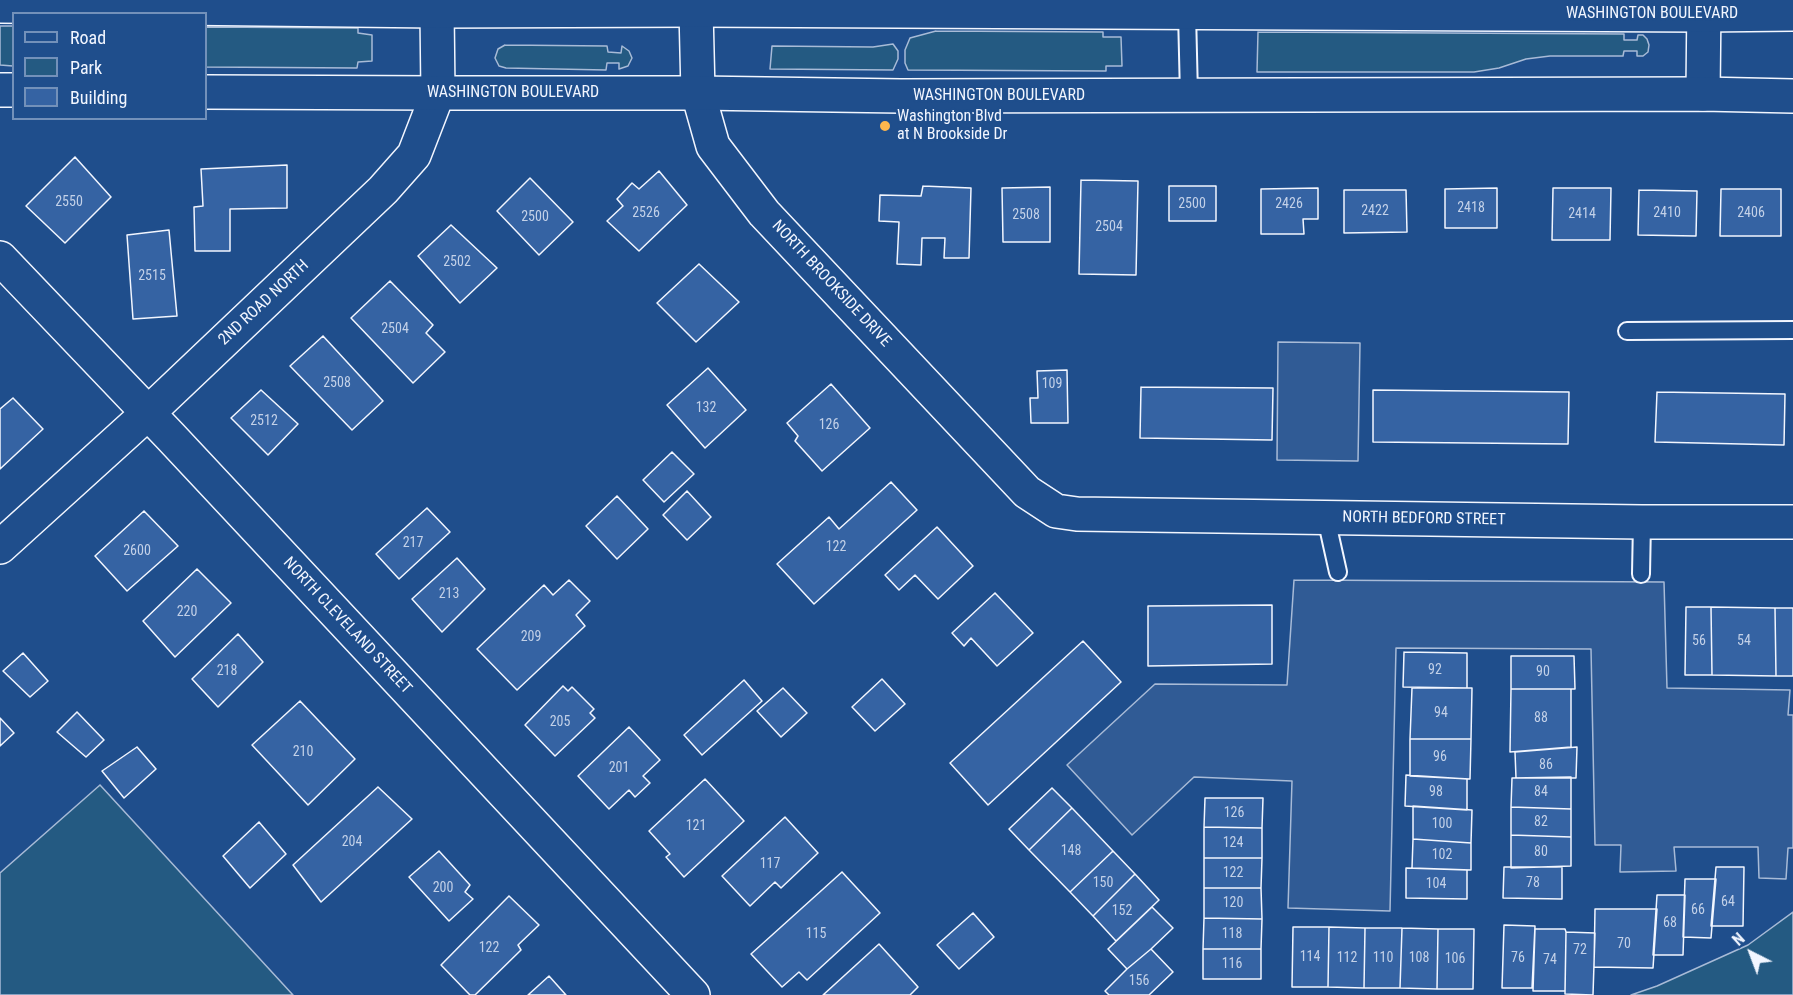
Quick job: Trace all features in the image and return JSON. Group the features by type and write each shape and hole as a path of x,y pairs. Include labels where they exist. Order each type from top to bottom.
{"main road":[{"name":"WASHINGTON BOULEVARD","path":"0,6 437,11 1187,13 1704,8 1793,14"},
{"path":"1703,94 1704,8"},
{"name":"NORTH BROOKSIDE DRIVE","path":"696,10 698,93 713,146 764,213 1027,492 1056,511"},
{"name":"2ND ROAD NORTH","path":"0,547 148,413 383,190 414,155 438,93 437,11"},
{"name":"WASHINGTON BOULEVARD","path":"207,92 698,93 901,96 1703,94 1793,96"},
{"name":"NORTH CLEVELAND STREET","path":"0,258 693,995"},
{"name":"NORTH BEDFORD STREET","path":"1056,511 1077,514 1326,518 1793,522"}],"lane":[{"path":"1187,13 1189,96"},
{"path":"1627,332 1793,330"},
{"path":"1326,518 1338,572"},
{"path":"1641,574 1642,522"}],"green space":[{"path":"0,26 12,26 12,66 0,65"},
{"path":"207,27 358,28 358,33 372,35 372,61 358,62 357,68 207,67"},
{"path":"936,31 1103,32 1103,37 1121,37 1122,66 1106,66 1106,71 908,70 905,63 905,50 910,38"},
{"path":"1258,32 1624,34 1624,40 1637,40 1638,35 1643,35 1649,45 1648,52 1643,56 1637,56 1637,51 1624,51 1623,56 1550,56 1526,59 1499,68 1474,72 1257,72"},
{"path":"893,44 898,51 898,59 893,70 770,69 772,46 873,47"},
{"path":"505,45 607,46 608,52 621,53 622,46 629,51 632,58 628,66 619,69 619,63 607,63 606,70 506,68 499,66 495,58 498,49"},
{"path":"100,785 293,995 0,995 0,873"},
{"path":"1793,912 1793,995 1631,995 1657,986 1748,945"}],"shaded area":[{"path":"1278,342 1360,343 1358,461 1277,460"},
{"path":"1294,580 1664,582 1667,688 1790,690 1788,715 1793,715 1793,848 1788,848 1786,879 1759,878 1758,847 1674,847 1676,871 1620,872 1621,845 1595,845 1591,649 1396,648 1390,911 1288,908 1292,781 1194,777 1132,835 1067,765 1155,684 1287,685"}],"building":[{"path":"75,157 111,197 65,243 26,206"},
{"path":"287,165 287,208 230,209 230,251 195,251 194,207 203,206 201,169"},
{"path":"659,171 687,205 639,251 607,221 623,206 617,199 632,183 639,189"},
{"path":"530,178 573,222 539,255 497,211"},
{"path":"1081,180 1138,181 1136,275 1079,274"},
{"path":"923,186 971,188 969,258 944,258 945,238 922,238 921,265 897,264 899,222 879,221 880,195 921,196"},
{"path":"1169,186 1216,186 1216,221 1169,221"},
{"path":"1050,187 1050,242 1003,242 1002,188"},
{"path":"1318,188 1318,219 1303,219 1304,234 1261,234 1261,189"},
{"path":"1497,188 1497,228 1445,228 1445,189"},
{"path":"1553,188 1611,188 1610,240 1552,240"},
{"path":"1721,189 1781,189 1781,236 1720,236"},
{"path":"1344,190 1406,190 1407,232 1344,233"},
{"path":"1639,190 1697,191 1696,236 1638,235"},
{"path":"451,225 497,268 460,303 418,256"},
{"path":"169,230 177,316 133,319 127,235"},
{"path":"699,264 739,302 696,342 657,303"},
{"path":"390,281 433,325 426,333 445,352 413,383 351,318"},
{"path":"323,336 383,401 352,430 290,366"},
{"path":"708,368 746,410 705,448 667,405"},
{"path":"1067,370 1068,423 1031,423 1030,398 1038,398 1037,371"},
{"path":"831,384 870,428 822,471 795,441 798,436 787,423"},
{"path":"1141,387 1273,388 1272,440 1140,438"},
{"path":"261,390 298,424 268,455 231,418"},
{"path":"1373,390 1569,392 1568,444 1373,442"},
{"path":"1657,392 1785,394 1784,445 1655,442"},
{"path":"13,398 43,429 0,469 0,409"},
{"path":"672,452 694,474 664,502 643,480"},
{"path":"891,482 917,510 814,604 777,564 829,517 839,529"},
{"path":"687,491 711,517 687,540 663,515"},
{"path":"617,496 648,529 617,559 586,526"},
{"path":"427,508 450,532 399,579 376,554"},
{"path":"144,511 178,546 127,591 95,556"},
{"path":"937,527 973,566 938,599 915,575 899,590 885,575"},
{"path":"457,558 485,589 442,632 412,599"},
{"path":"197,569 231,603 175,657 143,621"},
{"path":"569,580 590,601 576,615 585,626 517,690 477,649 544,585 553,595"},
{"path":"995,593 1033,633 997,666 971,638 964,646 952,633"},
{"path":"1272,605 1272,664 1148,666 1148,606"},
{"path":"1686,607 1711,607 1712,675 1685,675"},
{"path":"1711,607 1775,608 1776,676 1712,675"},
{"path":"1775,608 1793,608 1793,676 1776,676"},
{"path":"238,634 263,662 218,707 192,679"},
{"path":"1083,641 1121,682 988,805 950,763"},
{"path":"1404,652 1467,653 1467,688 1403,687"},
{"path":"23,653 48,681 30,697 3,671"},
{"path":"1511,656 1574,656 1575,689 1511,689"},
{"path":"882,679 905,704 875,731 852,707"},
{"path":"744,680 762,701 702,755 684,735"},
{"path":"563,686 568,691 572,687 594,709 590,713 595,718 555,756 525,725"},
{"path":"783,688 807,713 781,737 757,711"},
{"path":"1412,688 1472,688 1471,739 1410,739"},
{"path":"1511,689 1571,689 1571,747 1510,752"},
{"path":"300,701 355,759 308,805 252,745"},
{"path":"77,712 104,740 86,757 57,732"},
{"path":"0,718 14,733 0,746"},
{"path":"629,727 660,760 643,776 650,783 635,797 629,790 609,809 578,776"},
{"path":"1410,739 1471,739 1470,779 1410,776"},
{"path":"137,747 156,769 124,798 102,771"},
{"path":"1577,747 1576,778 1516,778 1515,752"},
{"path":"1406,775 1467,779 1467,810 1405,806"},
{"path":"1571,777 1571,809 1511,807 1512,778"},
{"path":"705,779 744,821 684,877 666,857 670,854 649,831"},
{"path":"378,787 412,819 321,902 293,865"},
{"path":"1052,788 1072,808 1029,850 1009,829"},
{"path":"1205,798 1263,798 1262,828 1204,827"},
{"path":"1413,806 1472,810 1471,843 1413,839"},
{"path":"1511,807 1571,809 1571,837 1511,835"},
{"path":"1072,808 1113,851 1070,892 1029,850"},
{"path":"785,817 818,853 781,888 775,882 750,906 722,876"},
{"path":"259,822 286,854 250,888 223,856"},
{"path":"1204,827 1262,828 1262,858 1204,858"},
{"path":"1511,835 1571,837 1571,866 1511,868"},
{"path":"1413,839 1471,843 1471,870 1412,868"},
{"path":"439,851 470,885 465,892 473,899 449,921 409,877"},
{"path":"1113,851 1135,874 1093,916 1070,892"},
{"path":"1204,858 1262,858 1261,888 1204,888"},
{"path":"1504,867 1562,867 1562,899 1503,898"},
{"path":"1716,867 1744,867 1743,926 1711,926"},
{"path":"1406,868 1467,870 1467,899 1406,898"},
{"path":"842,872 880,913 807,980 799,972 782,987 751,954"},
{"path":"1135,874 1159,900 1116,941 1093,916"},
{"path":"1685,879 1716,879 1711,938 1683,937"},
{"path":"1204,888 1261,888 1262,919 1204,918"},
{"path":"1657,895 1685,895 1683,955 1653,955"},
{"path":"509,896 539,925 518,945 521,950 475,995 470,995 441,965"},
{"path":"1152,907 1173,928 1127,969 1108,949"},
{"path":"1595,909 1657,909 1653,968 1594,967"},
{"path":"973,913 994,937 959,969 937,945"},
{"path":"1204,918 1262,919 1261,949 1203,949"},
{"path":"1504,925 1535,926 1532,988 1502,988"},
{"path":"1293,927 1329,927 1328,987 1292,987"},
{"path":"1329,927 1365,928 1364,988 1328,987"},
{"path":"1365,928 1402,928 1400,988 1364,988"},
{"path":"1402,928 1438,929 1437,989 1400,988"},
{"path":"1438,929 1474,929 1473,989 1437,989"},
{"path":"1535,929 1565,929 1565,991 1533,991"},
{"path":"1566,932 1595,933 1593,995 1565,994"},
{"path":"879,944 918,987 910,995 823,995"},
{"path":"1151,949 1173,972 1149,995 1109,995 1105,991 1127,969"},
{"path":"1203,949 1261,949 1261,979 1203,979"},
{"path":"549,976 566,995 528,995"}],"place":[{"name":"Washington Blvd at N Brookside Dr","path":"885,126"}]}
